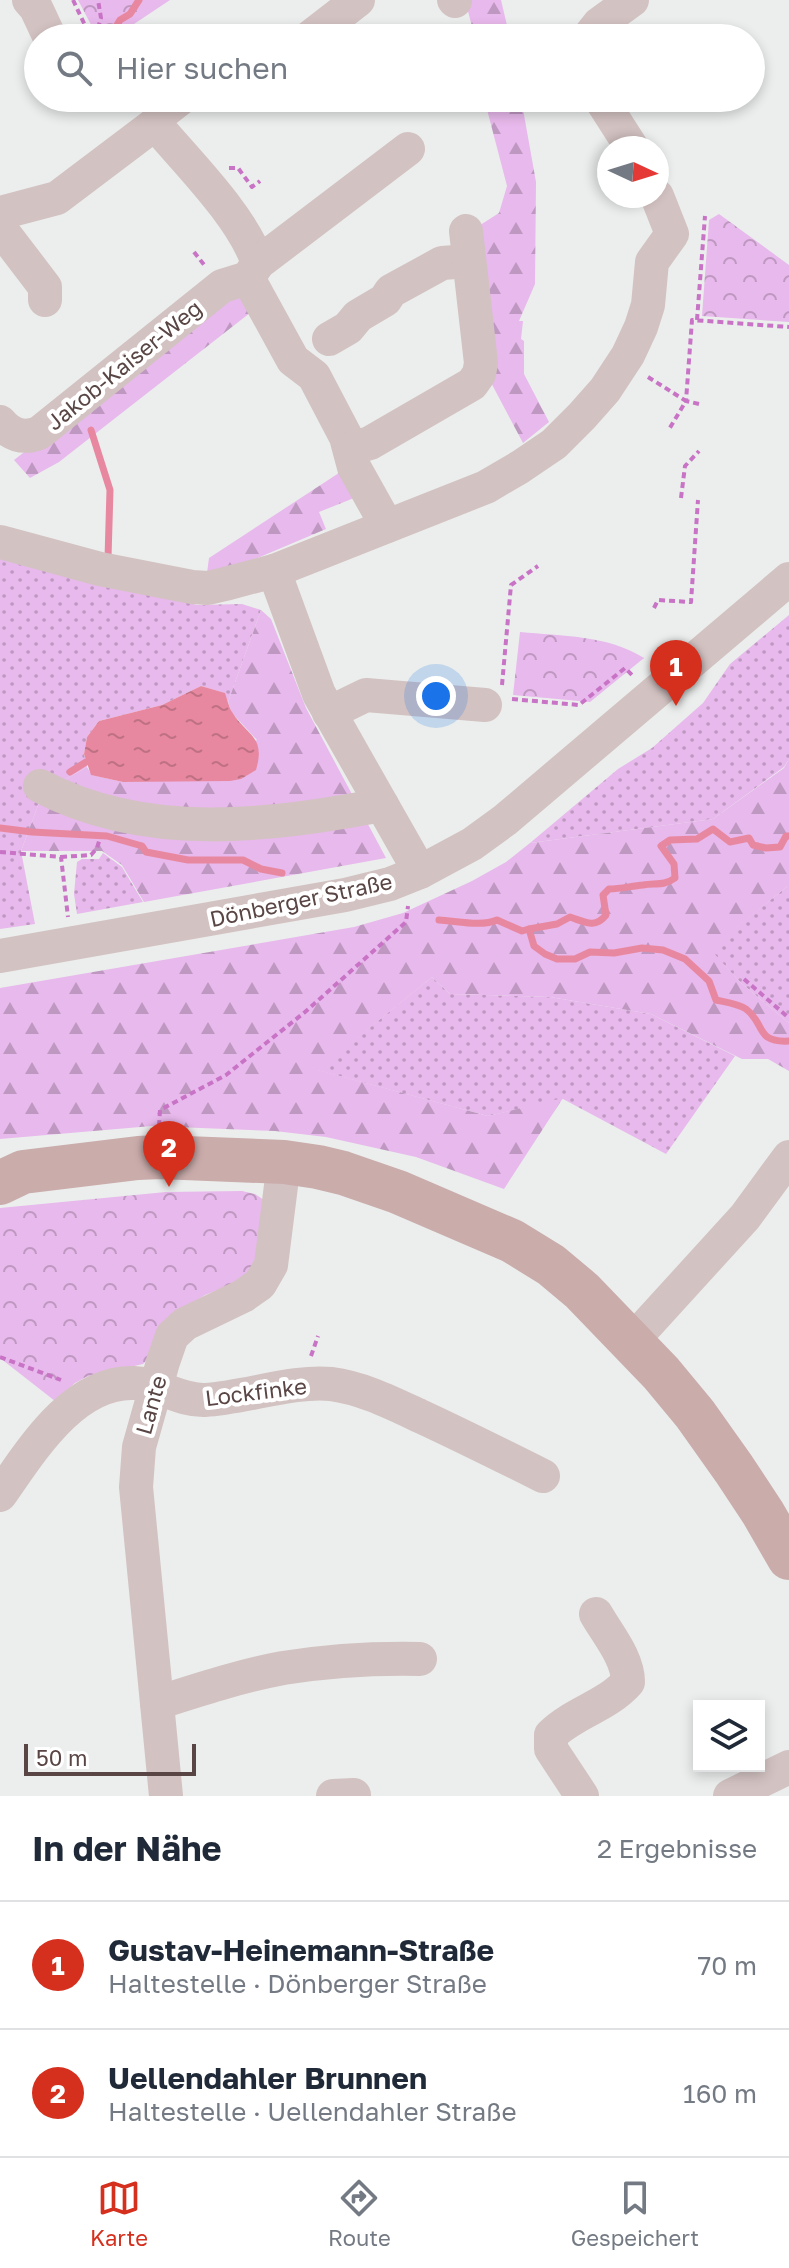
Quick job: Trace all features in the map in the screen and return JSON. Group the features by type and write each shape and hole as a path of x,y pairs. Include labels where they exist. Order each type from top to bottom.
{"main road":[{"path":"8,1173 149,1157 284,1162 343,1173 398,1192 512,1241 551,1265 632,1341 695,1414 784,1542"}],"street":[{"path":"29,0 43,24"},
{"path":"327,24 358,0"},
{"path":"599,24 634,0 647,5 653,0"},
{"path":"0,213 57,198 155,124 163,112"},
{"path":"609,112 624,136"},
{"path":"155,124 251,243 253,270 293,360 314,376 346,437 354,467 387,526"},
{"name":"Jakob-Kaiser-Weg","path":"0,422 12,434 24,436 39,433 222,286 253,270 408,149"},
{"path":"0,542 100,569 208,588 274,571 486,487 554,444 605,390 628,355 648,305 652,262 672,234 662,208"},
{"path":"0,228 45,287 45,300"},
{"path":"329,339 385,300 391,291 468,246 481,363 479,374 472,384 370,443 350,449"},
{"path":"274,571 319,694 382,805 414,888"},
{"name":"Dönberger Straße","path":"0,956 345,895 390,884 414,888 527,803 789,579"},
{"path":"329,713 366,695 485,705"},
{"path":"40,786 88,808 153,822 239,824 281,821 382,805"},
{"path":"632,1341 745,1217 789,1157"},
{"name":"Lante","path":"166,1796 136,1487 139,1447 172,1336 185,1324 243,1296 260,1284 271,1265 284,1162"},
{"name":"Lockfinke","path":"0,1495 32,1449 73,1404 110,1385 134,1383 157,1386 196,1400 306,1385 330,1384 353,1389 395,1404 543,1476"},
{"path":"582,1796 551,1749 551,1735 618,1694 628,1682 624,1662 596,1614"},
{"path":"157,1703 282,1668 347,1660 420,1659"},
{"path":"730,1796 789,1767"}],"path":[{"path":"73,0 86,24"},
{"path":"98,0 101,18 99,24"},
{"path":"226,168 238,168 252,187 260,181"},
{"path":"697,320 705,216"},
{"path":"668,431 686,401 692,320 789,327"},
{"path":"649,377 686,401 699,404"},
{"path":"681,498 685,466 699,451"},
{"path":"654,608 658,600 691,602 698,500"},
{"path":"538,566 511,585 501,698 579,705 625,668 634,677"},
{"path":"0,852 61,857 91,855 100,842"},
{"path":"61,857 69,923"},
{"path":"158,1124 160,1110 226,1075 305,1012 406,922 414,888"},
{"path":"744,979 789,1018"},
{"path":"0,1357 94,1393"}],"green space":[{"path":"78,0 170,0 134,24 91,24"},
{"path":"465,0 501,0 507,24 471,24"},
{"path":"488,112 524,112 536,182 535,284 519,321 523,321 524,374 549,422 523,443 487,375 474,229 499,213 507,186"},
{"path":"719,214 789,265 789,322 702,316 709,220"},
{"path":"241,295 255,309 59,462 30,478 14,460 223,297"},
{"path":"345,469 359,496 319,512 326,529 253,560 207,573 209,558"},
{"path":"0,553 197,605 242,604 261,610 228,702 224,693 201,686 162,705 99,721 87,737 84,754 87,767 43,792 21,851 35,924 0,929"},
{"path":"261,610 271,619 306,708 386,858 144,902 122,865 102,851 21,851 43,792 87,767 92,775 123,782 186,780 257,740 232,713 228,702"},
{"path":"789,615 789,759 784,767 713,819 530,843 618,769 652,748 703,703 730,664"},
{"path":"520,632 600,641 630,650 644,658 590,702 513,695"},
{"path":"789,759 789,885 710,949 741,983 789,1023 789,1071 768,1059 742,1059 651,1014 550,997 450,994 432,977 318,1070 488,1116 563,1098 504,1189 416,1157 326,1137 275,1131 152,1126 0,1139 0,988 354,927 403,913 472,881 506,862 530,843 713,819 784,768"},
{"path":"103,853 122,867 143,902 77,914 74,894 77,862 99,859"},
{"path":"789,885 789,1023 741,983 709,949"},
{"path":"432,977 450,994 550,997 651,1014 735,1056 666,1154 563,1099 488,1116 317,1070"},
{"path":"242,1191 264,1200 256,1266 235,1283 205,1295 167,1319 143,1364 86,1377 55,1401 0,1358 0,1208 166,1192"}],"water":[{"path":"201,686 225,693 232,712 257,743 256,770 241,779 230,781 123,782 91,775 84,754 87,737 99,721 162,705"}],"waterway":[{"path":"118,24 130,14 139,0"},
{"path":"91,430 110,490 108,558"},
{"path":"70,772 86,762"},
{"path":"0,828 107,836 142,846 146,852 188,860 243,860 261,869 282,873"},
{"path":"529,929 557,924 570,917 598,922 606,915 603,895 609,889 671,881 675,878 674,864 661,846 670,840 697,839 713,829 730,842 749,838 753,845 766,848 780,847 789,836"},
{"path":"439,920 477,923 497,920 522,931 529,929 534,946 557,959 575,959 590,952 614,953 642,948 663,950 685,959 709,981 716,1000 746,1009 771,1039 789,1041"}],"place":[{"name":"Gustav-Heinemann-Straße","path":"676,706"},
{"name":"Uellendahler Brunnen","path":"169,1187"}]}
